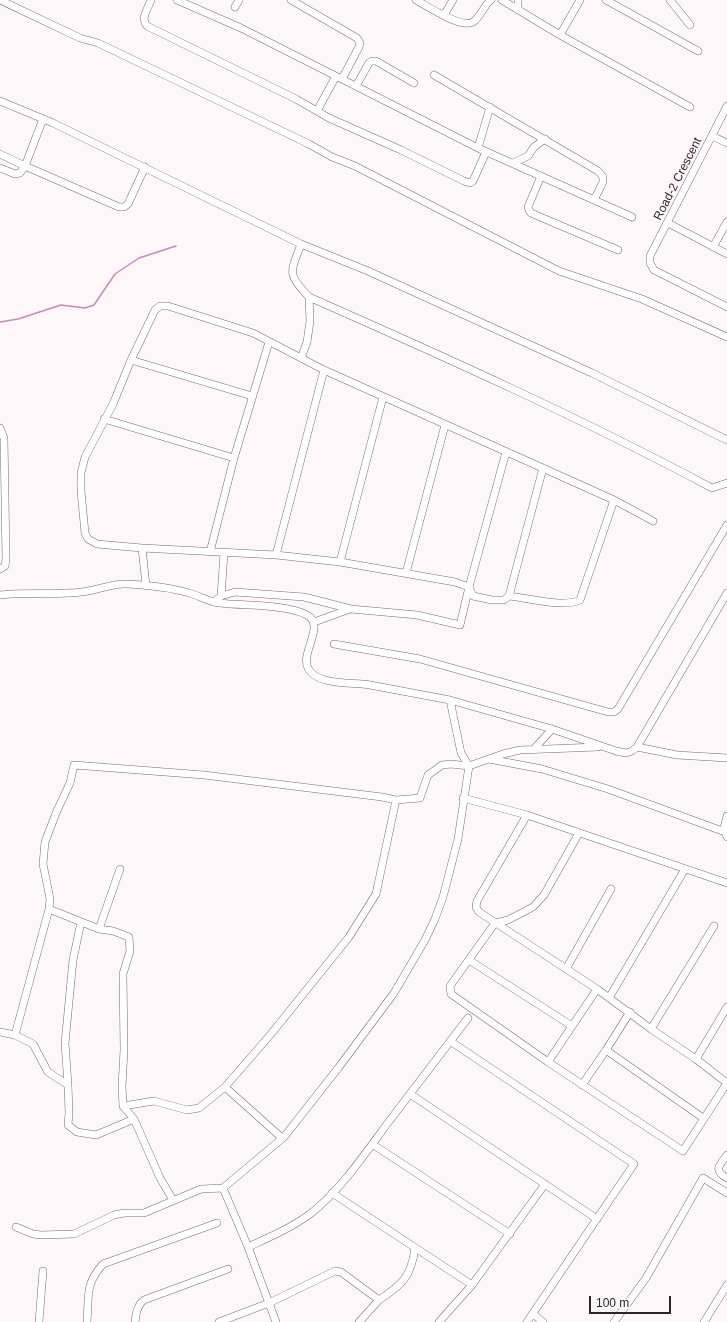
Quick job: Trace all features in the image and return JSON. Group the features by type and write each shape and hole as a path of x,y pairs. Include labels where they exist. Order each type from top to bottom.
{"street":[{"path":"0,0 80,38 98,44 302,141 332,157 355,166 559,271 642,299 727,337"},
{"path":"151,0 144,18 144,22 147,26 296,99 329,118 402,150 464,182 473,181 486,152"},
{"path":"177,0 241,28 486,152 632,217"},
{"path":"235,7 239,0"},
{"path":"291,0 357,38 360,43 317,111"},
{"path":"416,0 444,15 468,24 474,22 492,0"},
{"path":"444,15 453,0"},
{"path":"502,0 690,107"},
{"path":"518,0 518,10"},
{"path":"560,34 580,0"},
{"path":"606,0 698,51"},
{"path":"670,0 690,26"},
{"path":"356,86 369,63 372,61 414,83"},
{"path":"434,75 545,139 601,174 603,177 602,182 594,200"},
{"path":"0,100 43,118 301,244 375,274 592,373 727,440"},
{"name":"Road-2 Crescent","path":"727,106 650,256 650,263 654,270 727,307"},
{"path":"478,148 490,107"},
{"path":"0,168 15,174 20,173 25,166 43,118"},
{"path":"712,136 727,143"},
{"path":"513,163 528,156 534,147 545,139"},
{"path":"0,154 119,207 124,207 128,204 145,167"},
{"path":"541,176 528,206 531,213 618,250"},
{"path":"713,247 727,222"},
{"path":"668,223 727,254"},
{"path":"301,244 292,271 294,280 309,297 520,392 650,455 712,488 727,483"},
{"path":"301,358 307,342 310,321 309,297"},
{"path":"542,468 509,596 504,600 492,600 473,596 469,587 455,582 340,562 276,555 142,548 97,544 88,539 85,533 81,491 81,473 85,457 113,404 131,360 155,310 160,306 168,306 253,333 324,370 614,500 653,521"},
{"path":"210,552 234,458 269,342"},
{"path":"131,360 252,396"},
{"path":"276,555 324,370"},
{"path":"340,562 383,397"},
{"path":"104,420 234,458"},
{"path":"406,573 445,425"},
{"path":"0,428 4,438 6,559 5,566 0,569"},
{"path":"214,602 222,596 235,592 248,592 296,597 351,609 418,615 460,625 506,452"},
{"path":"509,596 564,604 574,603 580,600 614,500"},
{"path":"334,644 420,659 608,712 614,712 618,709 727,525"},
{"path":"142,548 146,586"},
{"path":"222,596 224,553"},
{"path":"0,595 80,592 124,584 190,593 214,602 291,609 306,615 314,622 314,630 307,660 308,668 313,674 321,679 346,684 370,684 450,700 552,728 602,747 626,753 637,747 727,593"},
{"path":"314,622 351,609"},
{"path":"16,1227 33,1234 41,1235 74,1234 114,1215 124,1213 144,1213 201,1189 223,1188 282,1138 339,1067 394,993 425,940 443,897 458,839 469,766 461,753 450,700"},
{"path":"534,749 552,728"},
{"path":"15,1035 49,909 50,899 43,864 45,842 56,812 70,783 74,765 204,775 396,800 420,798 428,774 442,765 451,764 469,766 503,754 534,749 602,747"},
{"path":"637,747 677,755 727,758"},
{"path":"488,759 542,769 608,789 726,834"},
{"path":"463,798 527,815 578,834 727,883"},
{"path":"124,1106 154,1101 187,1110 199,1108 225,1087 271,1034 349,937 376,894 396,800"},
{"path":"527,815 477,901 476,907 479,912 495,923 566,968 630,1012 651,1029 696,1059 727,1083 683,1151 548,1062 451,994 450,986 495,923 508,920 533,907 544,895 578,834"},
{"path":"726,834 724,828 727,816"},
{"path":"99,929 120,869"},
{"path":"609,998 685,869"},
{"path":"566,968 612,889"},
{"path":"49,909 99,929 113,931 129,937 130,951 123,974 124,1042 122,1087 124,1106 134,1119 160,1178 173,1200"},
{"path":"81,922 73,960 64,1043 68,1085 68,1125 77,1132 96,1135 134,1119"},
{"path":"651,1029 714,926"},
{"path":"469,960 572,1026"},
{"path":"548,1062 597,989"},
{"path":"696,1059 727,1007"},
{"path":"582,1085 630,1012"},
{"path":"248,1246 285,1231 311,1214 332,1193 372,1144 468,1018"},
{"path":"0,1032 15,1035 33,1044 48,1072 68,1085"},
{"path":"450,1041 634,1164 533,1314 526,1322"},
{"path":"606,1050 703,1118"},
{"path":"225,1087 282,1138"},
{"path":"410,1094 597,1219"},
{"path":"372,1144 510,1234"},
{"path":"727,1155 718,1171 727,1178"},
{"path":"614,1322 646,1278 703,1178 727,1193"},
{"path":"439,1322 472,1285 545,1184"},
{"path":"223,1188 248,1246 276,1322"},
{"path":"332,1193 472,1285"},
{"path":"87,1322 90,1285 92,1278 103,1264 217,1223"},
{"path":"359,1322 379,1300 402,1283 414,1262 415,1248"},
{"path":"135,1322 138,1307 144,1300 228,1269"},
{"path":"39,1322 44,1271"},
{"path":"220,1322 269,1303 335,1271 341,1272 379,1300"},
{"path":"704,1322 727,1285"},
{"path":"533,1314 543,1322"}],"waterway":[{"path":"0,322 18,319 61,305 85,308 94,305 115,274 139,258 176,246"}]}
